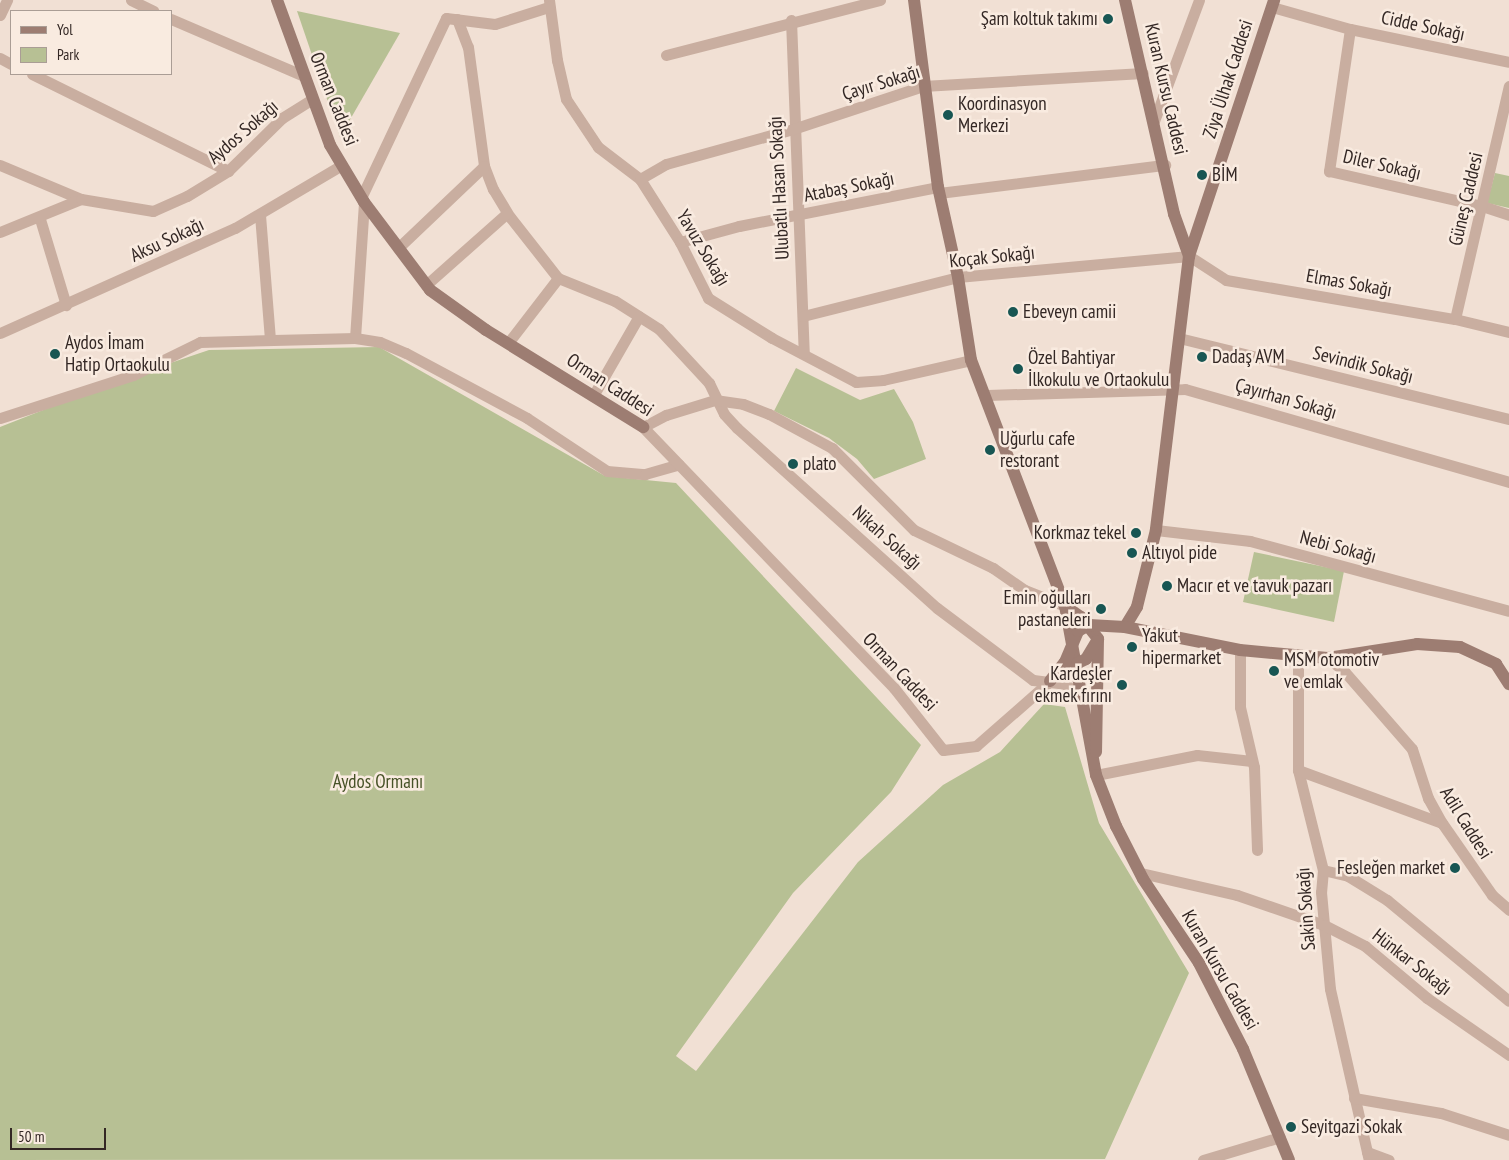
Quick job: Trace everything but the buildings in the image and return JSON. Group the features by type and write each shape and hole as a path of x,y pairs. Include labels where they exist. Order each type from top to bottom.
{"street":[{"path":"0,15 7,0"},
{"path":"131,0 152,10"},
{"name":"Orman Caddesi","path":"276,0 330,145 363,200 426,285 508,343 643,427 680,464 831,627 894,688 943,750 976,746 1050,681"},
{"path":"666,55 791,20 880,0"},
{"name":"Kuran Kursu Caddesi","path":"914,0 923,86 938,190 958,277 971,360 987,395 1065,606 1079,695 1096,775 1116,826 1140,873 1199,963 1243,1049 1289,1160"},
{"name":"Kuran Kursu Caddesi","path":"1125,0 1165,165 1174,214 1189,256 1156,530 1138,606 1125,626"},
{"path":"1154,121 1199,0"},
{"path":"452,19 495,24 550,3"},
{"name":"Yavuz Sokağı","path":"550,3 566,99 598,147 640,179 680,242 708,298 772,338 804,353 856,382 883,380 971,360"},
{"name":"Cidde Sokağı","path":"1273,4 1350,29 1509,62"},
{"name":"Ziya Ülhak Caddesi","path":"1189,256 1273,4"},
{"path":"172,19 304,76"},
{"path":"452,19 468,47 484,166 507,213 558,278 508,343"},
{"path":"355,338 363,200 452,19"},
{"name":"Ulubatlı Hasan Sokağı","path":"791,20 796,215 804,316 804,353"},
{"name":"Diler Sokağı","path":"1350,29 1329,172 1482,206 1509,215"},
{"name":"Çayır Sokağı","path":"640,179 666,164 793,129 923,86 1143,73"},
{"path":"34,75 228,171"},
{"name":"Güneş Caddesi","path":"1455,320 1509,86"},
{"name":"Aydos Sokağı","path":"0,165 81,199 153,211 187,196 228,171 282,118 313,99"},
{"name":"Aksu Sokağı","path":"0,333 66,305 260,215 342,165"},
{"name":"Atabaş Sokağı","path":"680,242 796,215 938,190 1165,165"},
{"path":"398,248 484,166"},
{"path":"0,232 40,218 81,199"},
{"path":"426,285 507,213"},
{"path":"260,215 270,340"},
{"path":"40,218 66,305"},
{"name":"Koçak Sokağı","path":"804,316 958,277 1189,256"},
{"name":"Elmas Sokağı","path":"1189,256 1226,280 1455,320 1509,332"},
{"name":"Nikah Sokağı","path":"558,278 615,301 659,329 688,357 709,383 716,400 737,428 938,608 1033,680 1066,684 1079,695"},
{"path":"593,396 639,316"},
{"path":"0,418 133,375 200,342 355,338 380,342 406,353 527,418 608,471 645,474 680,464"},
{"name":"Sevindik Sokağı","path":"1179,338 1509,419"},
{"name":"Çayırhan Sokağı","path":"987,395 1185,389 1509,482"},
{"path":"643,427 666,415 716,400 743,404 817,437 845,459 914,530 993,568 1025,590 1065,606 1089,625 1098,639"},
{"name":"Nebi Sokağı","path":"1156,530 1250,541 1509,611"},
{"path":"1050,681 1065,662 1071,642 1078,631 1089,625 1125,626 1240,650 1328,658 1417,644 1460,647 1496,664 1509,684"},
{"path":"1050,681 1074,663 1086,659 1098,639 1125,626"},
{"name":"Kuran Kursu Caddesi","path":"1096,775 1098,639"},
{"path":"1240,650 1240,707 1252,761 1257,850"},
{"name":"Sakin Sokağı","path":"1298,654 1298,770 1323,870 1324,925 1330,989 1368,1156"},
{"name":"Adil Caddesi","path":"1328,658 1344,671 1412,749 1428,798 1442,823 1492,895 1509,910"},
{"path":"1096,775 1197,755 1252,761"},
{"path":"1298,770 1442,823"},
{"path":"1323,870 1348,876 1387,900 1509,1001"},
{"name":"Hünkar Sokağı","path":"1140,873 1237,895 1324,925 1365,946 1427,998 1509,1055"},
{"path":"1354,1098 1441,1113 1509,1135"},
{"path":"1203,1160 1280,1136"},
{"path":"1368,1156 1389,1160"}],"green space":[{"path":"297,11 400,33 340,137"},
{"path":"1495,173 1509,176 1509,208 1487,203"},
{"name":"Aydos Ormanı","path":"379,347 605,476 676,483 921,745 891,792 793,893 676,1056 696,1071 858,862 943,785 1000,752 1044,704 1065,707 1099,823 1189,973 1105,1159 0,1160 0,427 117,381 209,350"},
{"path":"796,368 860,400 894,389 913,422 926,459 874,479 857,459 829,438 774,411"},
{"path":"1254,552 1344,571 1334,622 1243,602"}],"place":[{"name":"Şam koltuk takımı","path":"1108,19"},
{"name":"Koordinasyon Merkezi","path":"948,115"},
{"name":"BİM","path":"1202,175"},
{"name":"Ebeveyn camii","path":"1013,312"},
{"name":"Aydos İmam Hatip Ortaokulu","path":"55,354"},
{"name":"Dadaş AVM","path":"1202,357"},
{"name":"Özel Bahtiyar İlkokulu ve Ortaokulu","path":"1018,369"},
{"name":"Uğurlu cafe restorant","path":"990,450"},
{"name":"plato","path":"793,464"},
{"name":"Korkmaz tekel","path":"1136,533"},
{"name":"Altıyol pide","path":"1132,553"},
{"name":"Macır et ve tavuk pazarı","path":"1167,586"},
{"name":"Emin oğulları pastaneleri","path":"1101,609"},
{"name":"Yakut hipermarket","path":"1132,647"},
{"name":"MSM otomotiv ve emlak","path":"1274,671"},
{"name":"Kardeşler ekmek fırını","path":"1122,685"},
{"name":"Fesleğen market","path":"1455,868"},
{"name":"Seyitgazi Sokak","path":"1291,1127"}]}
